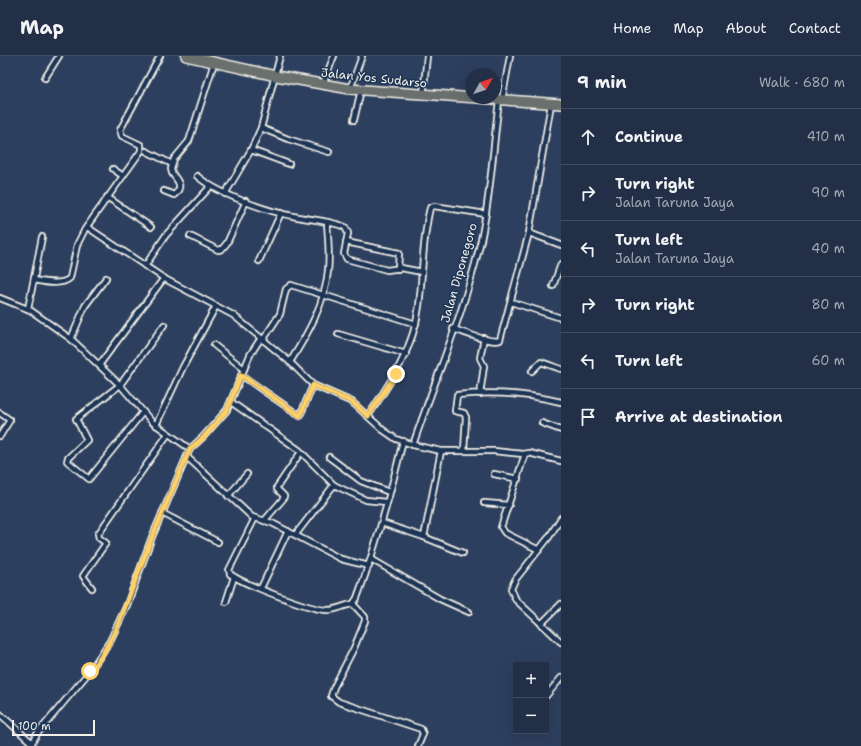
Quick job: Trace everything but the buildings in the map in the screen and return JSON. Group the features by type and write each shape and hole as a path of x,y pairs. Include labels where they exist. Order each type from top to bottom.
{"highway":[{"name":"Jalan Yos Sudarso","path":"186,56 323,85 350,89 465,98"},
{"name":"Jalan Yos Sudarso","path":"501,101 561,104"}],"street":[{"path":"45,78 58,56"},
{"path":"34,280 48,283 69,279 77,245 87,227 142,148 141,145 122,136 120,130 160,56"},
{"path":"225,194 251,150 261,128 276,76 280,56"},
{"path":"323,85 334,56"},
{"path":"350,89 362,56"},
{"path":"423,95 427,56"},
{"name":"Jalan Diponegoro","path":"501,96 510,56"},
{"path":"164,191 174,195 180,186 180,182 172,173 172,164 188,141 214,63"},
{"path":"354,120 361,90"},
{"name":"Jalan Diponegoro","path":"413,445 454,329 473,269 486,214 500,104"},
{"path":"454,329 496,341 500,340 529,233 551,104"},
{"path":"261,128 288,139 329,152"},
{"path":"251,150 289,164"},
{"path":"146,151 172,164"},
{"path":"113,169 123,176"},
{"path":"197,176 210,187 225,194 281,213 327,222 347,229 344,254 347,259 387,270 398,269 422,272"},
{"path":"145,266 166,236 210,187"},
{"path":"107,197 151,227"},
{"path":"190,236 218,250 222,249 227,243 246,201"},
{"path":"368,416 396,374 406,354 416,324 425,228 431,206 486,214"},
{"path":"259,261 281,213"},
{"path":"290,362 308,332 322,295 328,272 327,222"},
{"path":"87,227 164,278 236,318 290,362 313,385 352,402 389,434 402,442 441,451 533,453 561,461"},
{"path":"529,233 561,244"},
{"path":"28,309 42,237"},
{"path":"346,242 399,253 398,269"},
{"path":"554,286 561,264"},
{"path":"70,339 85,306 106,278"},
{"path":"100,364 164,278"},
{"path":"0,714 31,744 90,671 110,641 127,605 152,537 190,449 203,438 227,410 250,355 280,314 288,287 291,285 416,324"},
{"path":"0,298 28,309 50,322 100,364 156,425 190,449"},
{"path":"511,302 561,318"},
{"path":"156,425 183,367 216,306"},
{"path":"143,412 89,479 68,462 68,458 87,440 76,419 120,385 164,325"},
{"path":"338,334 406,354"},
{"path":"480,394 484,366 480,358 484,338"},
{"path":"214,345 244,369"},
{"path":"532,371 541,362 561,369"},
{"path":"241,375 300,416 313,385"},
{"path":"464,451 466,417 464,413 455,411 456,397 458,395 526,395 561,402"},
{"path":"231,402 301,452 334,485 366,500 386,502"},
{"path":"0,413 10,420 0,436"},
{"path":"542,424 561,430"},
{"path":"92,588 83,576 106,543 99,538 98,534 168,434"},
{"path":"255,518 229,570 230,574 289,600 325,610 336,610 345,605 353,604 357,598 369,566 382,523 402,442"},
{"path":"424,537 441,451"},
{"path":"264,521 283,499 284,496 277,489 277,487 301,452"},
{"path":"525,454 502,529 505,533 539,550"},
{"path":"187,457 249,515 296,534 341,559 369,566"},
{"path":"329,457 361,481 389,492"},
{"path":"228,496 247,474"},
{"path":"494,474 518,479"},
{"path":"296,534 334,485"},
{"path":"484,503 509,505"},
{"path":"162,513 218,542"},
{"path":"561,518 510,589 516,600 561,642"},
{"path":"382,523 424,537 463,554"},
{"path":"261,588 288,531"},
{"path":"371,559 440,599 469,612"},
{"path":"226,602 234,577"},
{"path":"353,604 364,614 364,621 354,648 331,696 339,702 421,729 423,734 418,746"},
{"path":"541,624 561,604"},
{"path":"549,692 561,678"}],"route":[{"path":"90,671 101,657 116,630 127,605 152,537 190,449 203,438 227,410 241,375 298,416 302,415 313,385 349,400 356,404 368,416 396,374"}]}
